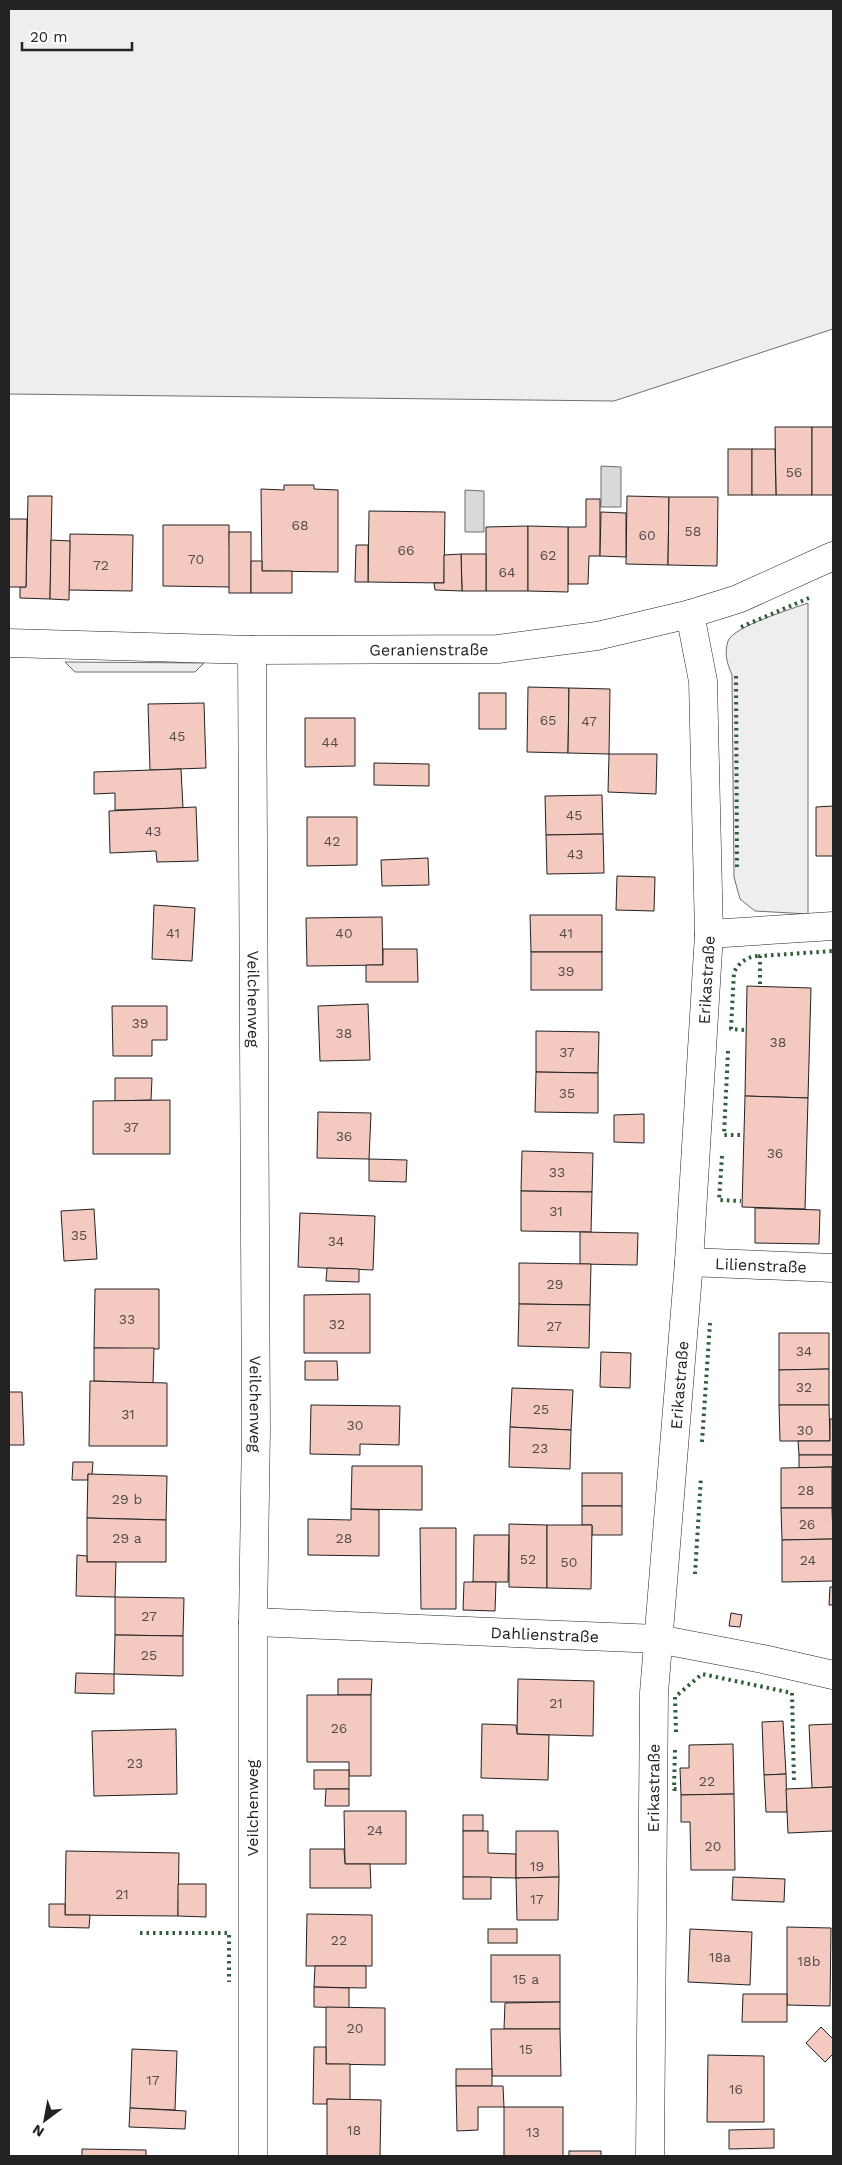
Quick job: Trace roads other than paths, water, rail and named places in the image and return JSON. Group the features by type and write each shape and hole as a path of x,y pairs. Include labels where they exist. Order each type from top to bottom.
{"street":[{"name":"Geranienstraße","path":"9,644 252,650 498,649 597,636 690,614 738,599 833,556"},
{"name":"Erikastraße","path":"650,2156 654,1693 689,1262 709,934 703,680 690,614"},
{"name":"Veilchenweg","path":"252,650 256,1420 253,1622 253,2156"},
{"path":"709,934 833,926"},
{"name":"Lilienstraße","path":"689,1262 833,1268"},
{"name":"Dahlienstraße","path":"253,1622 658,1638 833,1675"}]}
